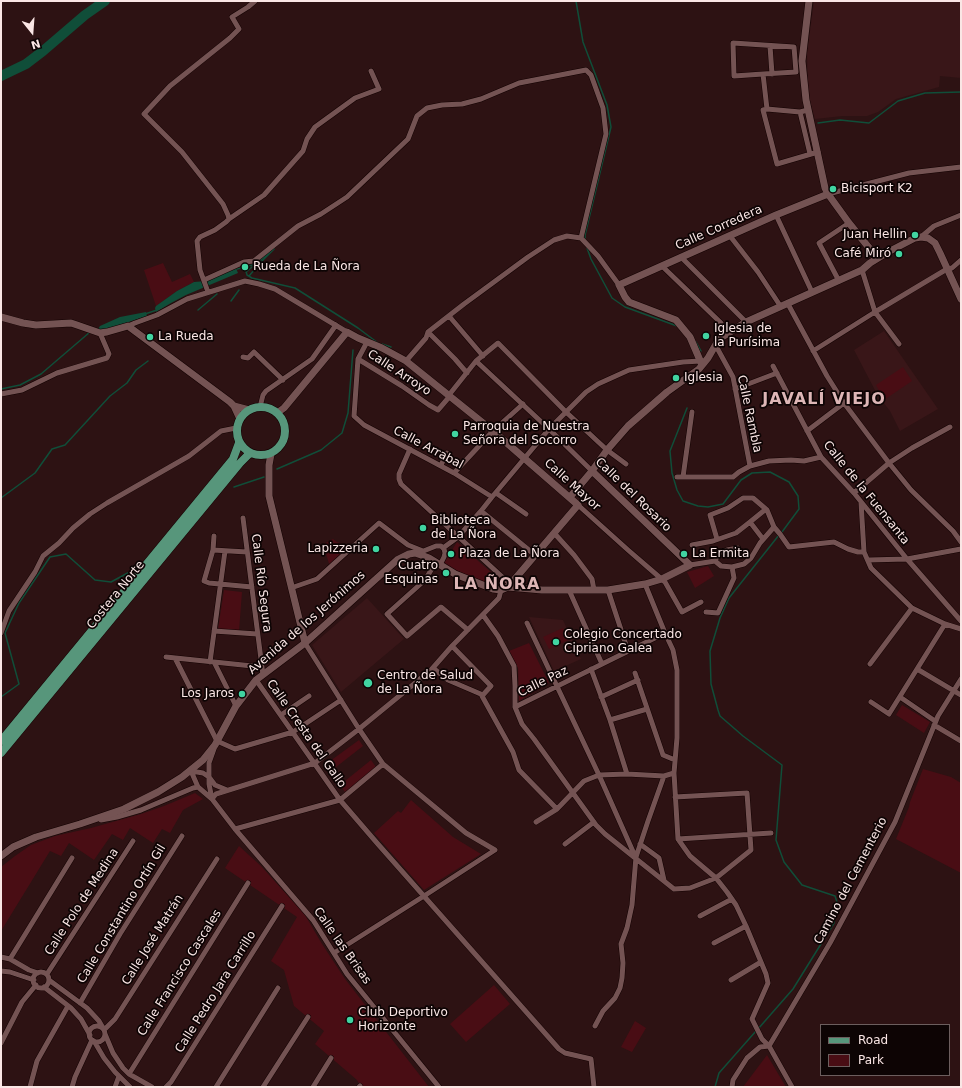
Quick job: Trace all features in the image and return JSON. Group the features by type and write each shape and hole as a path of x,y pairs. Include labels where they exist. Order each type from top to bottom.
{"main road":[{"path":"260,407 269,408 277,413 283,420 285,434 279,448 267,455 259,456 244,449 239,443 237,436 236,428 240,419 249,410 260,407"},
{"name":"Costera Norte","path":"1,741 233,460 239,443"},
{"name":"Costera Norte","path":"1,753 235,469 250,453"}],"street":[{"path":"229,219 223,204 186,158 144,114 170,86 230,38 239,29 232,17 255,1"},
{"path":"809,1 806,16 802,61 806,100 826,188 828,194 870,249 880,252 888,252"},
{"path":"733,43 794,47 796,72 772,74 734,76 733,43"},
{"path":"770,46 772,74"},
{"path":"204,280 244,262 254,260 298,226 321,214 347,197 408,139 417,116 427,108 442,104 462,104 481,99 519,83 586,70 591,74 603,108 606,134 581,238"},
{"path":"208,289 200,270 197,242 200,237 215,230 264,194 303,151 307,139 315,127 355,98 379,89 371,71"},
{"path":"763,74 765,109 777,164 818,152"},
{"path":"765,109 800,112 808,110"},
{"path":"800,112 810,154"},
{"path":"828,194 909,173 961,167"},
{"name":"Calle Corredera","path":"619,285 776,215 828,194"},
{"path":"776,215 812,292"},
{"path":"570,497 628,426 667,392 699,369 716,346 719,339 746,322 862,270 888,252 921,236 934,226 961,215"},
{"path":"838,281 818,243 849,223"},
{"path":"406,361 426,338 428,332 464,304 528,257 554,240 567,236 581,238 598,256 619,285 624,297 629,302 676,320 690,337 702,363"},
{"path":"730,236 784,305 844,403 889,463 911,490 961,542"},
{"path":"921,236 928,238 935,244 961,299"},
{"path":"870,249 870,264"},
{"path":"681,257 746,322"},
{"path":"813,351 947,269 952,268 961,260"},
{"path":"662,266 721,322"},
{"path":"862,270 875,312 899,344"},
{"path":"1,317 36,325 71,323 96,332 107,332 157,315 208,289 242,281 275,289 347,332 284,408 277,413"},
{"path":"449,316 483,356"},
{"path":"260,407 263,395 266,391 312,359 336,325"},
{"path":"128,326 234,406 249,410"},
{"path":"1,394 22,390 57,373 107,358 109,354 96,332"},
{"name":"Calle Mayor","path":"347,332 406,361 493,431 662,579 682,612 701,602"},
{"path":"428,332 467,373"},
{"path":"358,358 366,342"},
{"path":"450,396 476,361 498,343 566,412 607,450 626,464"},
{"name":"Calle Rambla","path":"716,346 733,377 750,466 769,461 791,460 804,462 821,457"},
{"path":"243,357 248,358 254,352 283,380"},
{"name":"Calle Arroyo","path":"358,358 438,410 450,396"},
{"name":"Calle Arrabal","path":"358,358 354,416 364,425 441,465 492,497"},
{"name":"Calle del Rosario","path":"476,361 523,404 690,565"},
{"path":"443,548 458,537 549,429 586,392 598,384 629,370 683,362 702,363"},
{"name":"Calle de la Fuensanta","path":"773,366 821,457 854,493 907,559 961,621"},
{"path":"735,389 777,373"},
{"path":"807,431 844,403"},
{"path":"454,473 493,431 523,404"},
{"path":"234,406 240,419"},
{"path":"683,477 692,412"},
{"path":"854,493 889,463 912,448 950,427"},
{"path":"1,633 9,611 35,572 43,556 59,543 73,528 90,514 107,503 189,456 221,431 236,428"},
{"path":"410,449 399,474 401,484 458,537 506,587"},
{"path":"441,465 447,453"},
{"path":"267,455 269,466 269,496 305,643 359,729 384,764 466,833 495,850 334,953"},
{"path":"677,477 733,477 750,466"},
{"path":"496,492 526,514"},
{"path":"717,539 710,515 728,508 743,498 753,498 766,509 774,527 789,547 834,542 848,549 864,552"},
{"path":"860,501 864,552 871,568 912,608 945,624 961,629"},
{"path":"212,799 216,794 227,790 315,763 359,729 433,668 452,646 499,598 506,587 555,534 578,505"},
{"path":"692,545 736,533 766,509"},
{"path":"481,511 535,555"},
{"name":"Calle Río Segura","path":"243,518 263,675"},
{"path":"750,522 763,539"},
{"path":"291,588 316,579 379,523 408,545 455,574 493,589 506,587 542,590 608,590 645,584 662,579 690,565 715,561 721,566 732,567 744,564 751,558 763,539 774,527"},
{"path":"555,534 574,555 592,579 594,590"},
{"path":"214,536 213,550 204,581 209,583 252,587"},
{"path":"408,545 409,554 439,546 443,548"},
{"path":"432,548 430,552 435,562"},
{"path":"443,548 445,555 435,562 424,580 387,614 407,636 442,607 468,630"},
{"path":"715,561 719,553 738,548"},
{"path":"868,560 907,559 961,549"},
{"path":"213,550 247,552"},
{"path":"225,551 214,631 212,662 236,706"},
{"name":"Avenida de los Jerónimos","path":"1,856 13,846 36,836 80,824 130,806 171,785 203,760 216,743 236,706 256,680 305,643 397,560 409,554"},
{"path":"706,612 718,613 734,578 732,567"},
{"path":"645,584 673,650 678,670 677,738 674,774 678,839 690,856 716,878 736,905 746,926 766,974 768,983 752,1019 762,1039 769,1046 792,1087"},
{"path":"569,590 602,664"},
{"path":"608,590 628,651"},
{"path":"870,664 912,608"},
{"path":"483,615 498,636 514,666 516,686 515,707 522,724 594,822 606,834 674,889 690,888 716,878 751,850 747,793 675,797"},
{"path":"527,623 636,857"},
{"path":"871,702 889,714 945,624"},
{"path":"214,631 257,634"},
{"name":"Calle Paz","path":"515,707 665,633"},
{"path":"452,646 491,686 482,696"},
{"path":"166,658 262,667"},
{"path":"175,658 216,743 209,763 209,788 212,799"},
{"path":"433,668 448,680 482,696 512,752 518,770 557,810"},
{"path":"917,668 961,695"},
{"path":"591,669 610,720 627,774"},
{"path":"635,673 663,755 675,760"},
{"name":"Camino del Cementerio","path":"769,1046 830,942 895,822 938,716 961,679"},
{"name":"Calle Cresta del Gallo","path":"256,680 340,800 558,1049 564,1053 591,1059 594,1087"},
{"path":"602,697 638,680"},
{"path":"281,715 309,696"},
{"path":"900,697 961,741"},
{"path":"216,743 235,749 293,732 341,700"},
{"path":"610,720 647,709"},
{"path":"235,829 340,800 384,764"},
{"path":"191,770 203,773 209,777 215,785 227,790"},
{"path":"191,770 198,788 212,799"},
{"path":"536,822 557,810 584,781 599,775 627,774 664,776 674,774"},
{"path":"595,1026 603,1011 615,998 620,988 623,963 621,944 627,928 632,905 636,857 664,776"},
{"path":"80,824 117,817 141,810 193,788 198,788"},
{"name":"Calle las Brisas","path":"212,799 235,829 313,920 347,974 439,1087"},
{"path":"565,844 594,822"},
{"path":"678,839 771,833"},
{"name":"Calle Constantino Ortín Gil","path":"80,1003 120,934 182,836"},
{"name":"Calle Polo de Medina","path":"48,977 133,841"},
{"path":"640,844 659,858 664,880"},
{"path":"10,959 72,858"},
{"name":"Calle José Matrán","path":"104,1031 115,1019 217,859"},
{"name":"Calle Francisco Cascales","path":"129,1074 248,883"},
{"path":"700,916 732,899"},
{"name":"Calle Pedro Jara Carrillo","path":"166,1087 171,1082 282,906"},
{"path":"714,943 746,926"},
{"path":"1,957 10,959 29,970 38,973 43,972 87,1008 99,1021 113,1053 123,1068 129,1074 152,1087"},
{"path":"731,980 761,962"},
{"path":"1,971 10,972 35,982 40,987 44,987 68,1006 81,1019 104,1058 130,1087"},
{"path":"1,1044 22,1002 35,982 35,976 38,973"},
{"path":"44,987 48,984 48,977"},
{"path":"216,1087 278,988"},
{"path":"30,1087 37,1061 68,1006"},
{"path":"263,1087 308,1017"},
{"path":"72,1087 92,1038 90,1032 92,1028 98,1026 104,1031"},
{"path":"92,1038 101,1041 104,1038 104,1031"},
{"path":"732,1087 733,1080 747,1058 760,1046 769,1046"},
{"path":"313,1087 331,1058"},
{"path":"115,1087 119,1076"}],"shaded area":[{"path":"814,1 961,1 961,78 940,76 939,87 896,99 878,112 867,116 843,116 815,119 808,94 807,54"},
{"path":"236,268 238,273 186,295 156,312 156,306 177,291 194,282 207,281"},
{"path":"146,312 147,316 110,328 98,329 100,326 120,317"},
{"path":"884,331 938,409 900,431 890,411 878,396 854,350"},
{"path":"367,598 404,639 341,692 312,645"},
{"name":"Colegio Concertado Cipriano Galea","path":"529,617 563,620 581,659 554,671"}],"green space":[{"path":"163,263 172,282 190,274 194,282 177,291 156,306 144,270"},
{"path":"903,367 912,381 884,400 876,385"},
{"path":"333,539 337,542 352,547 330,567 322,545"},
{"path":"457,542 503,583 495,587 459,574 444,563"},
{"path":"708,566 714,576 695,588 687,572"},
{"path":"224,590 242,592 239,631 218,629"},
{"path":"563,628 568,640 549,649 543,637"},
{"path":"529,643 549,683 519,701 518,668 509,651"},
{"path":"902,705 930,722 924,733 896,715"},
{"path":"359,740 363,746 331,771 326,764"},
{"path":"371,760 376,767 345,792 340,785"},
{"path":"923,769 951,777 961,783 961,873 896,839"},
{"path":"195,793 203,799 183,810 170,833 162,829 153,843 130,828 123,840 112,834 94,860 69,843 61,856 50,851 1,931 1,867 15,856 31,845 55,836 141,814"},
{"path":"411,800 453,837 481,854 424,890 374,833 398,811 401,813"},
{"path":"239,846 261,866 305,915 345,979 429,1087 361,1087 357,1080 315,1044 324,1031 294,1006 284,970 271,961 297,917 225,868"},
{"path":"494,985 510,1004 466,1042 450,1024"},
{"path":"635,1021 646,1028 632,1052 621,1047"},
{"path":"767,1055 786,1087 743,1087"}],"waterway":[{"path":"1,76 26,64 85,15 105,1"},
{"path":"576,1 583,42 607,105 611,127 585,240"},
{"path":"818,123 840,120 869,123 898,101 925,93 961,92"},
{"path":"249,276 274,249 274,247"},
{"path":"587,248 591,259 612,298 625,307 677,326"},
{"path":"246,272 270,252"},
{"path":"237,269 252,265 255,262"},
{"path":"245,267 247,275 252,278 295,288 358,328 378,343"},
{"path":"231,301 239,290"},
{"path":"198,310 217,294"},
{"path":"145,314 157,310"},
{"path":"1,389 20,385 41,374 90,332"},
{"path":"696,342 701,351"},
{"path":"382,344 391,347"},
{"path":"277,469 321,450 342,433 348,413 353,350"},
{"path":"1,498 35,473 52,449 65,445 110,396 127,383 136,370 148,361"},
{"path":"687,408 670,451 672,473 677,490 683,501 698,506 708,507 723,504 741,480 752,473 770,472 789,482 798,496 799,509 782,532"},
{"path":"234,487 264,477"},
{"path":"758,1029 793,989 834,923 837,902 835,896 802,885 784,862 776,840 782,765 743,736 720,716 711,684 710,651 720,618 729,598 779,535"},
{"path":"1,697 19,684 5,633 19,603 50,557 66,554 95,580 111,582 137,568"},
{"path":"715,1087 719,1073 756,1031"}],"place":[{"name":"Bicisport K2","path":"833,189"},
{"name":"Juan Hellin","path":"915,235"},
{"name":"Café Miró","path":"899,254"},
{"name":"Rueda de La Ñora","path":"245,267"},
{"name":"Iglesia de la Purísima","path":"706,336"},
{"name":"La Rueda","path":"150,337"},
{"name":"Iglesia","path":"676,378"},
{"name":"Parroquia de Nuestra Señora del Socorro","path":"455,434"},
{"name":"Biblioteca de La Ñora","path":"423,528"},
{"name":"Lapizzeria","path":"376,549"},
{"name":"Plaza de La Ñora","path":"451,554"},
{"name":"La Ermita","path":"684,554"},
{"name":"Cuatro Esquinas","path":"446,573"},
{"name":"Colegio Concertado Cipriano Galea","path":"556,642"},
{"name":"Centro de Salud de La Ñora","path":"368,683"},
{"name":"Los Jaros","path":"242,694"},
{"name":"Club Deportivo Horizonte","path":"350,1020"}],"district":[{"name":"JAVALÍ VIEJO","path":"824,400"},
{"name":"LA ÑORA","path":"497,585"}]}
